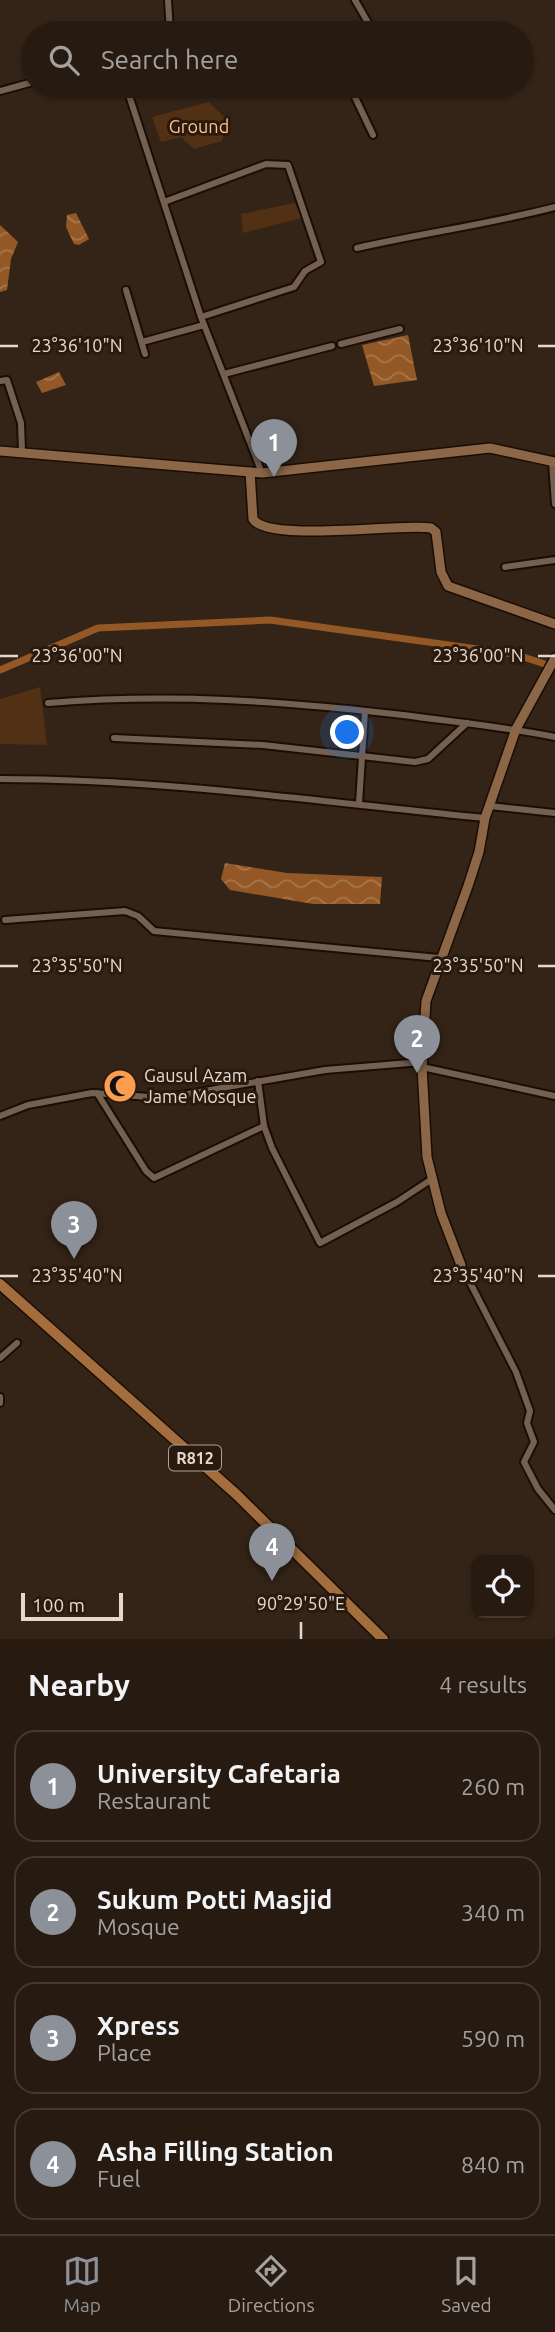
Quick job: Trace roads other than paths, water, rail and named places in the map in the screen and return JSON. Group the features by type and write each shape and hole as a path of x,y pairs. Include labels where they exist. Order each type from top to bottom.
{"main road":[{"name":"R812","path":"0,1284 236,1494 383,1639"}],"street":[{"path":"168,0 169,21"},
{"path":"355,0 367,21"},
{"path":"0,91 21,85"},
{"path":"130,98 201,317 262,472"},
{"path":"355,98 373,135"},
{"path":"164,202 266,164 288,164 321,262 305,271 294,287 201,317"},
{"path":"358,248 555,208"},
{"path":"126,290 145,354"},
{"path":"142,342 204,325"},
{"path":"341,344 400,329"},
{"path":"224,374 332,346"},
{"path":"0,381 7,380 21,423 22,451"},
{"path":"0,451 262,472 490,448 553,462 555,504"},
{"path":"250,472 253,519 257,526 268,530 291,531 431,528 436,533 441,572 448,586 555,624"},
{"path":"505,567 555,560"},
{"path":"555,658 516,729 485,818 472,874 439,958 426,1001 422,1065 427,1157 432,1179 461,1265 516,1372 530,1411 527,1423 534,1442 524,1462 538,1489 555,1510"},
{"path":"48,703 150,696 224,697 467,723 555,737"},
{"path":"359,803 365,711"},
{"path":"114,738 263,745 361,754 401,761 428,760 467,723"},
{"path":"0,779 84,780 359,803 485,818"},
{"path":"490,806 555,813"},
{"path":"5,920 125,911 138,916 154,931 439,958"},
{"path":"0,1116 28,1105 97,1093 150,1097 182,1095 326,1070 422,1065 555,1096"},
{"path":"258,1081 264,1126 320,1243 397,1202 432,1179"},
{"path":"97,1093 146,1171 154,1178 264,1126"},
{"path":"0,1358 17,1343"},
{"path":"0,1397 0,1403"}],"water":[{"path":"76,213 89,239 79,245 74,244 66,227 67,215"},
{"path":"0,225 18,242 11,259 7,290 0,292"},
{"path":"408,335 417,380 374,386 362,345"},
{"path":"59,372 66,385 42,393 36,382"},
{"path":"225,863 287,873 382,877 380,904 313,904 230,890 221,879"}],"waterway":[{"path":"0,670 98,628 270,620 514,654 554,667"}],"place":[{"name":"University Cafetaria","path":"274,477"},
{"name":"Sukum Potti Masjid","path":"417,1073"},
{"name":"Gausul Azam Jame Mosque","path":"120,1086"},
{"name":"Xpress","path":"74,1259"},
{"name":"Asha Filling Station","path":"272,1581"}],"park label":[{"name":"Ground","path":"199,127"}]}
